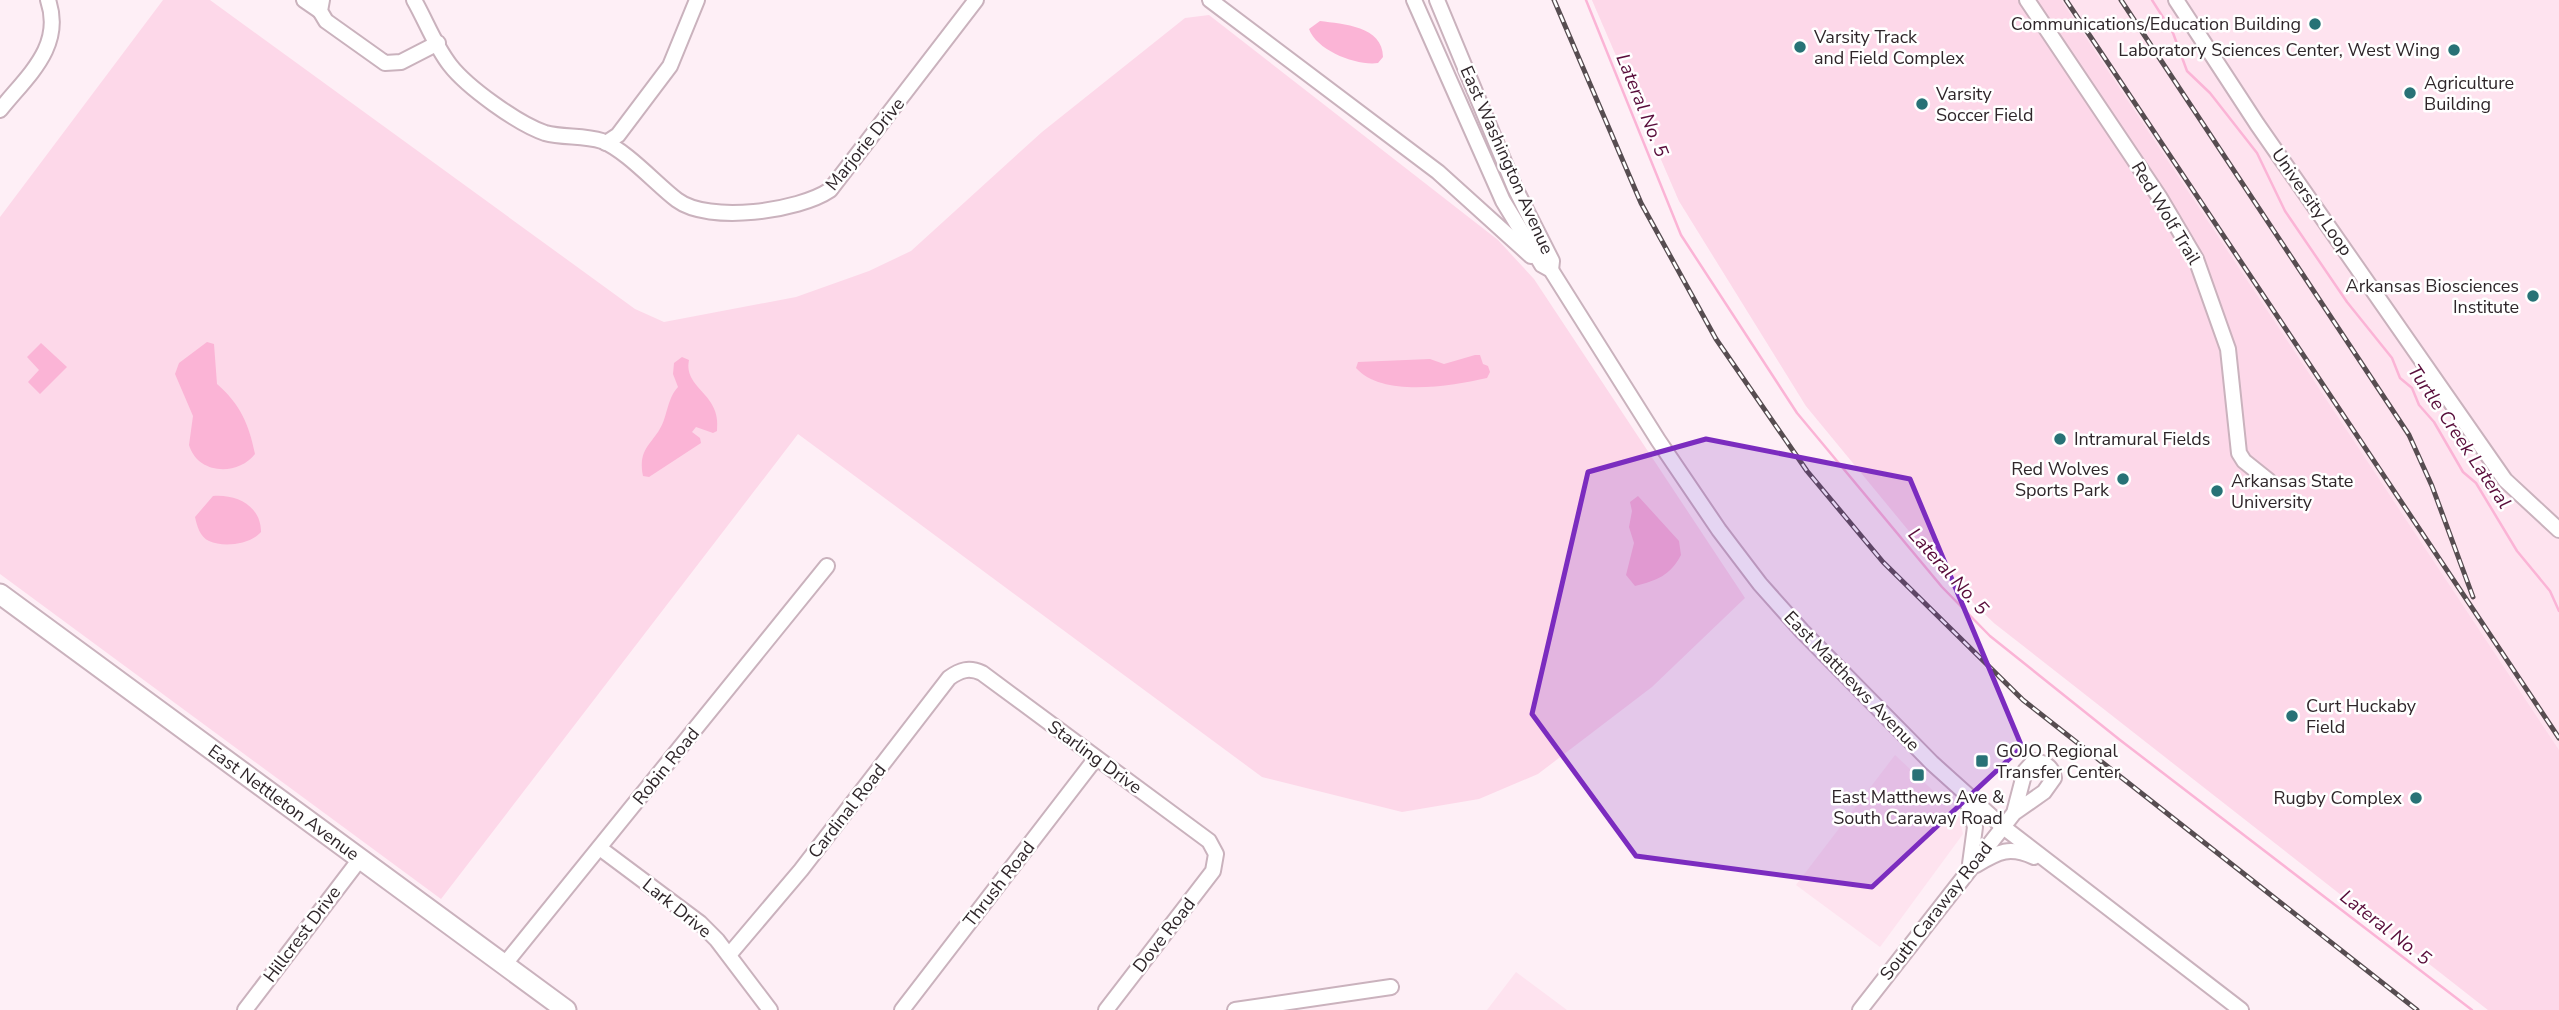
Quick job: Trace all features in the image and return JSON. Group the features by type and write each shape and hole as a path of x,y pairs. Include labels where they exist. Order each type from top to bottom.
{"main road":[{"name":"East Nettleton Avenue","path":"0,594 566,1010"}],"street":[{"path":"304,0 321,6 326,21 382,62 397,66 438,43"},
{"path":"414,0 458,74 525,124 557,136 606,143 618,135 670,66 697,0"},
{"name":"Marjorie Drive","path":"606,143 691,208 705,211 753,211 814,199 830,190 976,0"},
{"path":"1210,0 1438,172 1547,268"},
{"name":"East Washington Avenue","path":"1414,0 1503,201 1547,268 1552,261 1510,176 1437,0"},
{"name":"Red Wolf Trail","path":"2027,0 2160,198 2196,259 2228,349 2239,453 2244,461 2270,481"},
{"name":"University Loop","path":"2176,0 2257,124 2498,470 2523,500 2559,530"},
{"path":"0,110 49,48 53,25 49,5"},
{"name":"East Matthews Avenue","path":"1547,268 1658,440 1760,584 1802,631 1960,789 2002,826 2241,1010"},
{"name":"Robin Road","path":"504,965 601,849 827,566"},
{"name":"Starling Drive","path":"965,670 982,673 1209,841 1216,857"},
{"name":"Cardinal Road","path":"729,955 801,870 949,678 965,670"},
{"name":"Thrush Road","path":"902,1010 1096,758"},
{"path":"1960,789 1974,824 1969,869"},
{"name":"South Caraway Road","path":"1860,1010 2014,813"},
{"name":"Lark Drive","path":"601,849 680,906 729,955 770,1010"},
{"path":"1969,869 2006,850 2018,850 2052,865"},
{"name":"Dove Road","path":"1107,1010 1213,871 1216,857"},
{"name":"Hillcrest Drive","path":"245,1010 360,859"},
{"path":"1235,1010 1391,987"}],"highlighted area":[{"path":"1706,439 1910,479 2022,747 1872,887 1636,856 1532,714 1588,472"}],"shaded area":[{"path":"163,0 210,0 635,309 664,322 796,297 869,271 911,251 1042,132 1185,18 1209,15 1498,240 1534,279 1745,598 1652,687 1538,774 1479,799 1402,812 1262,777 798,434 441,899 0,574 0,217"},
{"name":"Red Wolves Sports Park","path":"1592,0 2559,0 2559,1010 2488,1010 1994,623 1946,576 1806,406 1679,201"},
{"name":"Red Wolves Sports Park","path":"1592,0 2061,0 2559,750 2559,1010 2488,1010 1994,623 1946,576 1806,406 1679,201"},
{"path":"1320,21 1360,28 1369,33 1381,47 1383,57 1378,63 1359,62 1329,50 1313,37 1309,29"},
{"path":"207,342 214,344 217,384 232,399 242,415 255,454 248,461 229,469 209,467 194,455 189,445 193,416 175,374 179,363"},
{"path":"41,343 67,367 40,394 28,382 39,370 27,357"},
{"path":"1480,355 1483,364 1488,366 1490,372 1487,378 1437,386 1383,383 1356,368 1358,362 1430,359 1444,364"},
{"path":"682,357 689,360 692,378 714,408 717,431 713,433 696,427 692,432 700,438 701,443 649,477 643,476 643,456 661,427 671,398 678,387 673,374 674,363"},
{"path":"213,496 231,497 246,504 257,515 261,532 237,544 215,543 203,537 195,517"},
{"path":"1638,496 1679,541 1681,555 1673,568 1662,576 1635,586 1626,575 1634,543 1629,527 1632,511 1630,502"},
{"path":"1895,755 1959,815 1963,834 1880,947 1796,885"},
{"path":"1516,972 1567,1010 1487,1010"}],"waterway":[{"name":"Lateral No. 5","path":"1586,0 1681,235 1797,413 1942,587 1990,636 2120,740 2472,1010"},
{"name":"Turtle Creek Lateral","path":"2152,0 2173,33 2187,71 2210,93 2257,153 2285,211 2347,302 2392,358 2400,378 2412,388 2419,405 2434,422 2463,472 2476,483 2517,551 2550,591 2559,611"}],"railway":[{"path":"1554,0 1641,203 1716,339 1807,471 1883,562 2023,700 2417,1010"},
{"path":"2066,0 2559,738"},
{"path":"2121,0 2409,435 2432,486 2473,597"}],"place":[{"name":"Communications/Education Building","path":"2315,24"},
{"name":"Varsity Track and Field Complex","path":"1800,47"},
{"name":"Laboratory Sciences Center, West Wing","path":"2454,50"},
{"name":"Agriculture Building","path":"2410,93"},
{"name":"Varsity Soccer Field","path":"1922,104"},
{"name":"Arkansas Biosciences Institute","path":"2533,296"},
{"name":"Intramural Fields","path":"2060,439"},
{"name":"Red Wolves Sports Park","path":"2123,479"},
{"name":"Arkansas State University","path":"2217,491"},
{"name":"Curt Huckaby Field","path":"2292,716"},
{"name":"GOJO Regional Transfer Center","path":"1982,761"},
{"name":"East Matthews Ave & South Caraway Road","path":"1918,775"},
{"name":"Rugby Complex","path":"2416,798"}]}
